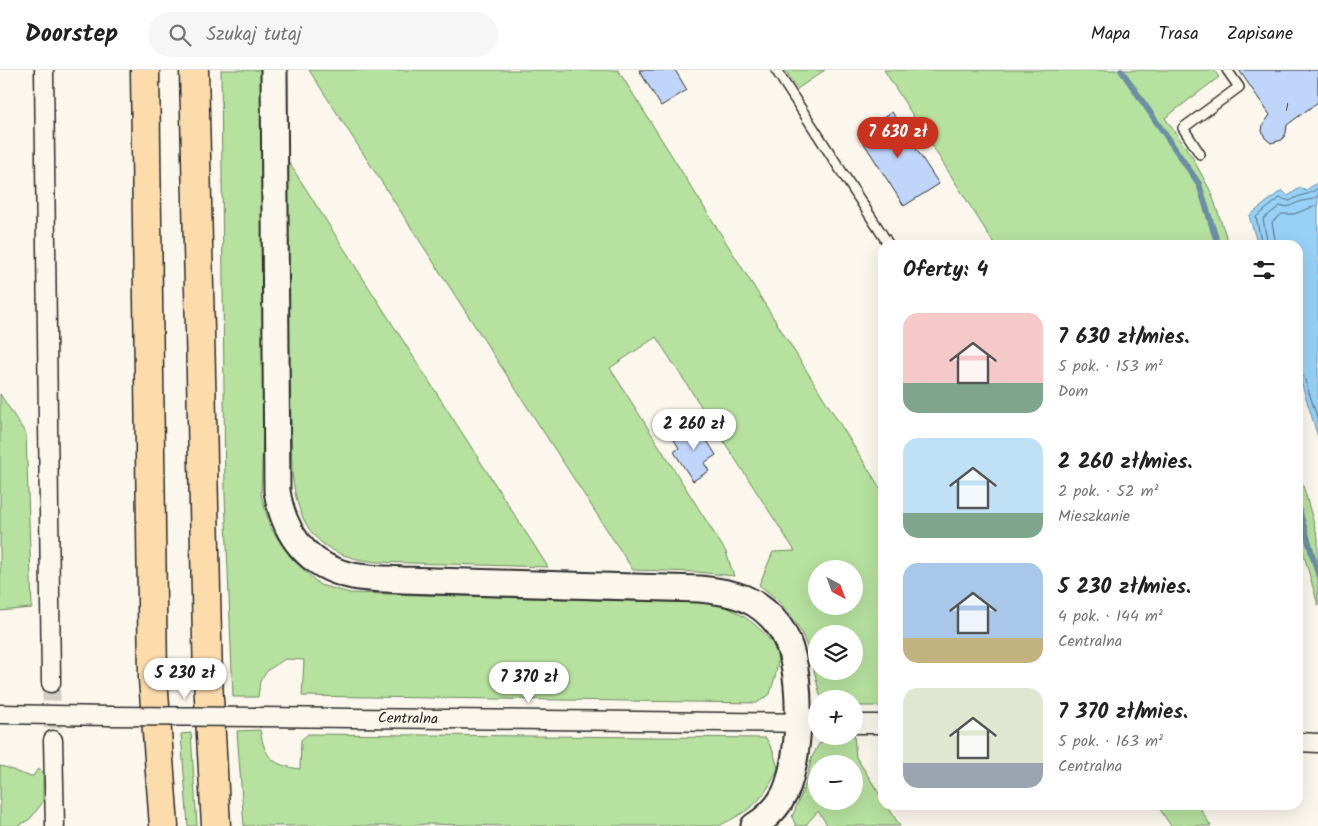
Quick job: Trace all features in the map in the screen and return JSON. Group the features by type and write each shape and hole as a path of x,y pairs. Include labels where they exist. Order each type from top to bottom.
{"highway":[{"path":"145,70 153,670 164,826"},
{"path":"194,70 208,680 216,826"}],"street":[{"path":"44,70 51,683"},
{"path":"274,70 277,491 286,526 296,542 314,560 344,574 356,576 413,580 700,589 734,593 755,603 780,627 790,645 807,723 794,758 784,794 778,805 754,826"},
{"name":"Centralna","path":"0,714 807,723"},
{"path":"863,724 878,724"},
{"path":"53,740 55,826"},
{"path":"1303,742 1318,743"}],"lane":[{"path":"776,70 886,240"},
{"path":"1200,154 1183,128 1239,86 1227,70"}],"green space":[{"path":"221,70 262,70 265,378 261,494 270,527 292,559 320,585 350,593 703,603 723,606 749,620 764,633 774,648 777,656 777,666 770,694 757,703 302,696 304,660 285,659 268,670 260,681 258,697 233,697 225,495"},
{"path":"309,70 618,70 878,485 878,706 863,706 863,690 819,690 816,680 863,680 863,625 808,625 808,650 801,633 785,609 759,585 773,552 795,551 656,337 610,368 726,552 734,576 697,572 633,570"},
{"path":"785,70 825,70 797,89"},
{"path":"884,70 1214,70 1219,77 1165,118 1191,155 1211,192 1227,240 992,240"},
{"path":"286,158 548,567 376,562 356,559 326,546 306,524 295,493 292,473"},
{"path":"0,394 26,434 32,608 0,611"},
{"path":"1303,486 1318,538 1318,605 1303,552"},
{"path":"260,730 264,747 271,758 283,765 300,769 301,740 308,734 766,738 773,751 778,768 767,789 755,803 719,826 426,824 409,826 244,826 237,731"},
{"path":"191,733 197,826 188,826 181,734"},
{"path":"818,745 855,745 856,755 813,755"},
{"path":"0,766 29,776 33,776 38,769 43,772 43,802 30,819 18,826 0,826"},
{"path":"863,768 878,792 878,810 890,810 900,826 828,826 818,811 805,826 796,826 792,817 808,773 808,810 863,810"},
{"path":"1160,810 1201,810 1211,826 1171,826"}],"water":[{"path":"1318,182 1318,437 1303,388 1303,240 1256,240 1249,216 1282,190 1288,196 1301,187 1305,191"}],"building":[{"path":"639,70 675,70 687,90 661,106"},
{"path":"1239,70 1318,70 1318,102 1287,125 1286,133 1282,140 1271,143 1265,138 1262,131 1263,125 1270,115"},
{"path":"892,112 939,184 904,206 858,134"},
{"path":"696,423 716,455 704,463 709,471 693,481 674,452 679,448 673,438"}],"waterway":[{"path":"1121,70 1199,184 1216,240"},
{"path":"1303,523 1318,574"}],"tunnel":[{"path":"51,683 53,740"}]}
